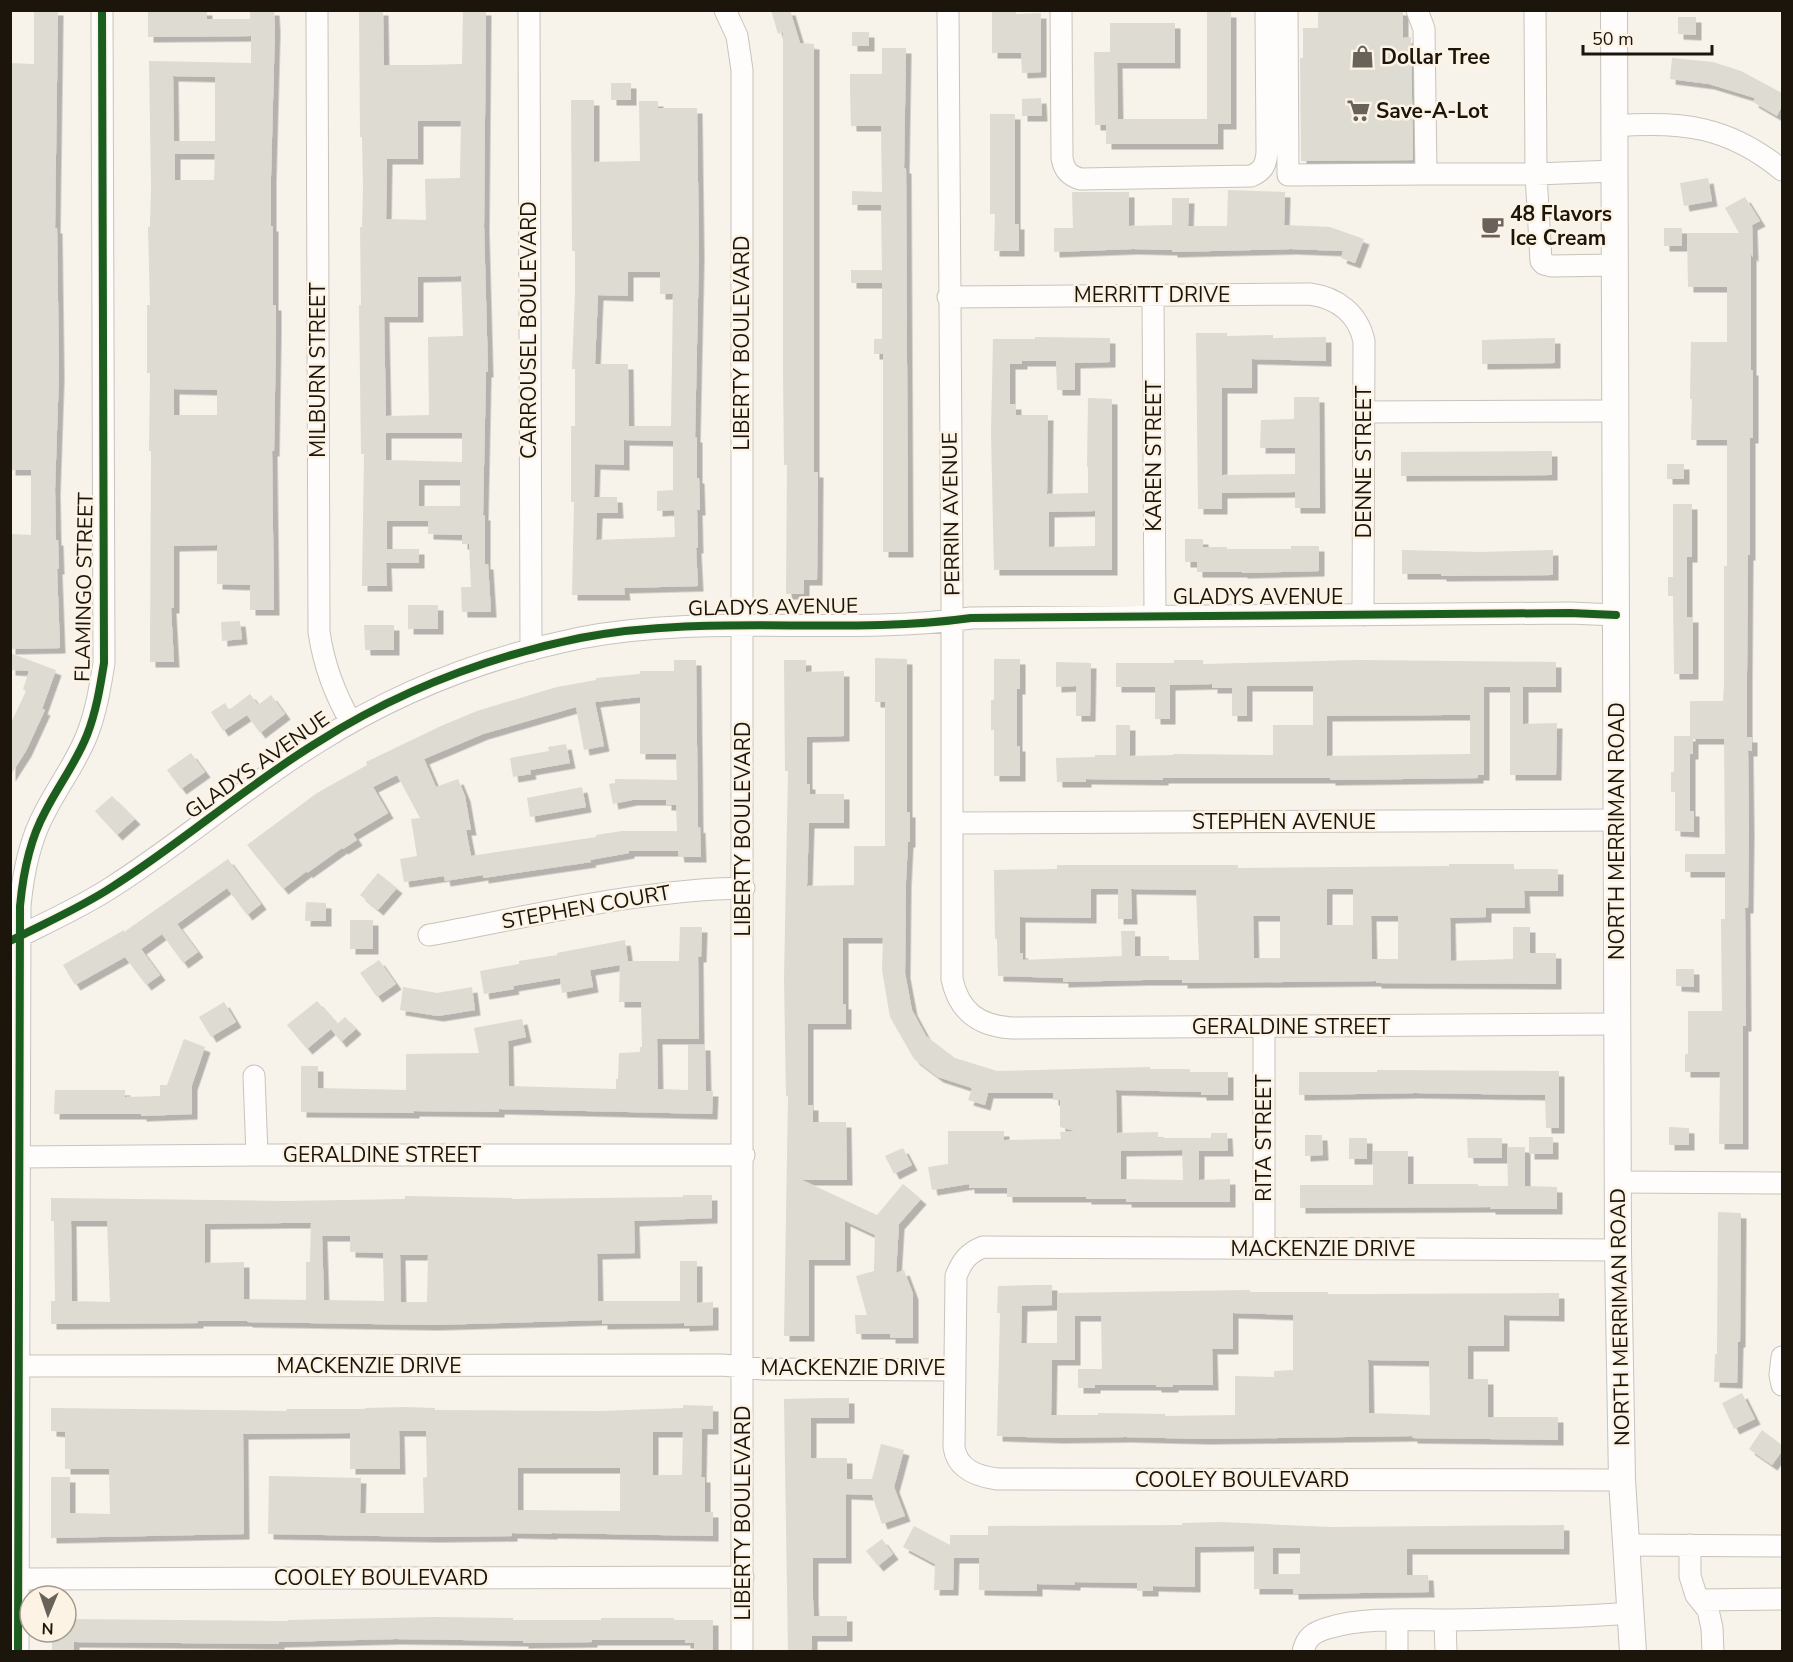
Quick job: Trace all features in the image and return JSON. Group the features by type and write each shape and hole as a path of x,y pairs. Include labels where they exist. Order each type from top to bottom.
{"main road":[{"name":"NORTH MERRIMAN ROAD","path":"1614,10 1618,1250 1622,1480 1633,1652"}],"street":[{"name":"FLAMINGO STREET","path":"18,1652 15,939 22,885 31,845 44,814 87,735 98,700 104,663 102,10"},
{"name":"MILBURN STREET","path":"317,10 319,632 322,656 329,678 351,722"},
{"name":"CARROUSEL BOULEVARD","path":"529,10 531,650"},
{"name":"LIBERTY BOULEVARD","path":"725,10 736,36 742,70 741,625 744,888 742,1652"},
{"name":"PERRIN AVENUE","path":"948,10 952,979 960,1002 969,1012"},
{"path":"1061,10 1062,158 1064,168 1069,174 1081,179 1251,176 1259,173 1267,160 1266,10"},
{"path":"1287,10 1288,176 1615,171"},
{"path":"1417,10 1424,28 1426,174"},
{"path":"1535,10 1536,174 1541,261 1552,266 1615,265"},
{"path":"1615,126 1657,124 1719,132 1742,142 1782,170"},
{"name":"MERRITT DRIVE","path":"948,297 1310,294 1336,301 1350,313"},
{"name":"KAREN STREET","path":"1153,295 1155,616"},
{"name":"DENNE STREET","path":"1350,313 1359,325 1364,341 1363,615"},
{"path":"1365,412 1616,411"},
{"name":"GLADYS AVENUE","path":"15,939 44,926 111,888 286,762 351,722 444,678 531,650 579,638 630,630 689,625 930,624 971,618 1570,613 1616,615"},
{"name":"STEPHEN AVENUE","path":"952,823 1617,820"},
{"name":"STEPHEN COURT","path":"429,935 652,894 698,889 744,888"},
{"name":"GERALDINE STREET","path":"969,1012 977,1020 990,1026 1012,1028 1617,1024"},
{"name":"RITA STREET","path":"1264,1027 1264,1248"},
{"path":"254,1076 257,1155"},
{"name":"GERALDINE STREET","path":"17,1146 257,1155 744,1155"},
{"path":"1618,1182 1782,1183"},
{"name":"MACKENZIE DRIVE","path":"17,1356 955,1370 956,1276 964,1260 983,1248 1618,1250"},
{"path":"1782,1357 1780,1375 1782,1385"},
{"name":"COOLEY BOULEVARD","path":"955,1370 956,1456 963,1467 973,1474 985,1477 1622,1480"},
{"path":"1625,1545 1782,1546"},
{"path":"1690,1545 1690,1576 1696,1595 1708,1610 1712,1628 1713,1652"},
{"name":"COOLEY BOULEVARD","path":"19,1579 742,1577"},
{"path":"1700,1600 1782,1599"},
{"path":"1304,1652 1308,1638 1326,1629 1358,1623 1397,1620 1574,1617 1631,1613"},
{"path":"1397,1620 1397,1652"},
{"path":"1445,1620 1446,1652"}],"building":[{"path":"34,10 58,10 55,228 57,228 59,373 55,490 60,648 10,649 10,534 31,535 31,470 10,470 10,63 34,64"},
{"path":"148,10 207,10 207,19 250,19 250,10 274,10 271,226 273,226 273,305 276,305 274,451 272,451 274,610 250,610 250,585 217,584 217,545 174,546 174,608 171,608 174,662 150,662 151,451 149,451 150,373 147,373 147,305 150,305 148,227 150,227 151,187 149,61 251,63 251,36 148,37","holes":["173,76 215,77 215,141 174,141","175,154 215,154 214,180 175,180","174,389 217,390 217,415 174,415"]},
{"path":"359,10 383,10 384,65 427,65 462,64 463,10 486,10 484,226 488,372 486,372 483,515 485,515 485,564 488,564 491,612 462,612 461,587 471,587 469,544 462,544 462,535 428,534 428,521 387,521 387,549 419,549 419,563 386,563 387,586 362,586 364,454 361,454 359,305 361,305 360,227 362,227 363,187 362,137 360,137","holes":["418,121 461,121 460,178 425,179 426,220 386,219 387,159 418,159","461,276 463,336 428,337 429,415 386,416 384,317 418,317 418,277","386,433 462,433 462,462 386,460","419,480 460,480 460,506 419,506"]},
{"path":"771,10 790,10 800,43 814,44 814,472 818,472 817,580 804,580 804,594 786,594 787,465 784,465 783,372 783,32 778,34"},
{"path":"992,10 1016,10 1016,14 1041,13 1041,72 1022,73 1021,53 992,53"},
{"path":"1318,10 1403,10 1403,38 1411,37 1413,160 1301,161 1300,58 1303,58 1303,28 1318,28"},
{"path":"1207,12 1231,12 1231,124 1218,124 1218,144 1106,144 1106,125 1095,125 1094,52 1110,52 1110,23 1175,23 1175,63 1117,63 1118,119 1207,119"},
{"path":"1678,17 1696,17 1696,35 1678,34"},
{"path":"852,32 869,32 869,46 852,46"},
{"path":"882,48 906,48 904,168 906,168 908,552 883,552 883,354 874,354 874,339 882,339 882,283 851,283 851,270 882,270 881,205 852,205 852,191 882,192 881,126 851,126 850,74 882,74"},
{"path":"1672,58 1713,62 1741,71 1782,93 1782,106 1777,116 1753,102 1755,98 1709,84 1670,79"},
{"path":"611,83 631,83 631,100 611,100"},
{"path":"1041,98 1042,116 1022,116 1022,99"},
{"path":"571,100 594,100 594,162 640,161 639,101 658,101 658,108 697,108 699,254 695,437 697,437 700,510 697,510 698,548 696,548 698,586 624,588 625,595 572,595 574,502 571,502 571,426 575,426 575,369 572,369 575,251 572,251","holes":["628,272 660,272 660,294 673,294 671,426 629,426 628,364 595,364 598,295 628,296","624,440 673,441 673,490 657,491 657,511 674,510 675,537 596,540 597,513 618,513 617,497 594,497 595,464 624,465"]},
{"path":"990,114 1015,114 1015,224 1019,224 1019,251 994,251 995,214 990,214"},
{"path":"1708,178 1712,201 1684,206 1680,183"},
{"path":"1228,190 1285,192 1284,225 1330,227 1364,239 1355,263 1341,258 1343,251 1291,249 1172,252 1172,250 1133,249 1054,252 1054,228 1073,228 1072,192 1129,192 1129,226 1172,225 1172,198 1189,198 1188,226 1227,226"},
{"path":"1745,197 1760,221 1752,225 1753,257 1751,254 1753,438 1750,438 1747,737 1752,737 1752,751 1748,751 1749,830 1748,908 1745,908 1746,1026 1743,1026 1743,1144 1719,1144 1720,1072 1685,1072 1685,1054 1688,1054 1688,1011 1722,1011 1721,919 1725,919 1725,872 1685,872 1685,854 1725,854 1724,739 1693,739 1693,754 1690,754 1690,811 1694,811 1694,832 1675,831 1675,792 1671,792 1671,772 1674,772 1674,736 1690,736 1690,701 1723,701 1724,684 1727,440 1691,440 1692,399 1690,399 1691,342 1727,342 1727,287 1688,287 1687,233 1739,233 1725,208"},
{"path":"1664,228 1682,228 1682,246 1664,246"},
{"path":"1196,333 1227,333 1227,336 1273,335 1273,338 1326,337 1326,361 1252,359 1252,388 1222,388 1222,475 1295,474 1295,448 1260,448 1261,420 1294,419 1294,397 1319,397 1320,508 1295,508 1295,492 1222,493 1222,509 1198,509"},
{"path":"1035,337 1110,338 1110,362 1075,363 1075,390 1057,390 1056,361 1022,361 1022,364 1010,364 1010,404 1016,404 1016,415 1048,415 1047,494 1088,493 1088,398 1112,399 1112,570 994,570 991,433 993,339 1035,339","holes":["1095,511 1095,546 1049,547 1049,512"]},
{"path":"1555,338 1555,363 1482,364 1482,340"},
{"path":"1552,451 1552,475 1401,476 1401,452"},
{"path":"1667,464 1684,464 1684,479 1667,479"},
{"path":"1673,504 1692,504 1692,557 1687,557 1687,617 1693,617 1693,674 1674,674 1673,596 1668,596 1668,577 1673,577"},
{"path":"1185,539 1203,539 1203,547 1227,547 1227,549 1291,549 1291,546 1319,546 1319,571 1197,572 1197,562 1185,562"},
{"path":"1402,550 1480,552 1553,550 1553,575 1402,574"},
{"path":"408,605 438,605 438,629 408,629"},
{"path":"240,621 242,639 222,641 221,622"},
{"path":"364,625 394,625 394,650 365,650"},
{"path":"10,653 56,670 42,709 45,710 26,751 10,776 10,725 26,691 23,689 29,671 10,670"},
{"path":"875,658 907,659 907,812 910,812 910,842 908,842 906,881 905,973 912,1010 926,1036 955,1058 997,1071 1150,1067 1150,1069 1190,1069 1190,1072 1228,1072 1228,1095 1116,1090 1117,1133 1158,1132 1158,1138 1211,1138 1211,1133 1227,1133 1228,1151 1199,1151 1199,1180 1230,1179 1230,1202 1126,1202 1126,1199 1086,1199 1086,1197 1007,1197 1007,1188 969,1188 969,1184 932,1190 928,1167 948,1164 948,1131 1004,1131 1004,1140 1061,1139 1060,1132 1075,1131 1060,1127 1060,1100 1053,1100 1053,1093 988,1093 985,1105 968,1100 972,1088 938,1077 914,1059 890,1017 882,970 883,938 843,938 843,1004 846,1004 846,1024 808,1024 808,1105 813,1105 813,1122 846,1122 847,1180 802,1180 877,1215 903,1184 921,1199 899,1224 896,1273 904,1270 913,1294 913,1338 890,1338 890,1334 856,1334 855,1315 867,1315 856,1276 874,1271 875,1235 845,1221 845,1260 809,1260 809,1336 784,1336 788,1096 786,1096 784,978 788,771 785,771 784,660 806,660 806,672 844,671 844,736 807,737 807,784 810,784 810,794 844,794 844,823 809,823 807,886 854,885 854,846 885,846 885,702 875,702","holes":["1182,1150 1183,1180 1121,1179 1121,1151"]},
{"path":"994,659 1020,659 1020,689 1017,689 1017,746 1020,746 1020,776 994,776 994,730 991,730 991,700 994,700"},
{"path":"674,660 696,660 698,828 700,827 701,857 679,857 678,851 629,851 629,853 590,860 591,862 483,878 483,875 445,881 444,876 404,882 400,859 417,856 411,819 420,818 397,775 373,787 388,813 353,834 357,840 283,889 247,845 317,793 367,765 366,762 477,711 557,687 596,680 596,678 640,674 640,671 674,671","holes":["640,697 640,754 676,754 677,780 615,779 615,783 609,784 613,804 632,800 666,800 666,805 676,805 677,831 622,831 471,856 466,830 471,830 465,796 458,779 436,787 424,759 483,734 576,707 584,750 604,746 595,702"]},
{"path":"1174,660 1203,660 1203,664 1359,660 1556,662 1556,687 1523,687 1523,724 1557,723 1556,775 1510,775 1510,687 1484,687 1484,775 1478,775 1478,778 1330,780 1330,778 1163,778 1163,780 1086,779 1086,782 1057,782 1056,758 1116,755 1116,725 1130,725 1130,756 1273,755 1273,725 1313,725 1313,686 1247,686 1247,716 1232,716 1232,688 1212,688 1212,684 1170,685 1170,719 1155,719 1155,687 1116,687 1116,663 1174,663","holes":["1470,715 1470,754 1327,756 1327,716"]},
{"path":"1056,662 1091,663 1090,716 1076,716 1076,686 1056,687"},
{"path":"250,694 258,705 271,695 285,714 260,733 247,715 223,731 211,712 225,703 229,710"},
{"path":"566,744 570,763 530,770 531,774 513,777 510,758 549,751 548,747"},
{"path":"191,753 205,772 181,789 167,770"},
{"path":"582,787 586,807 530,817 527,798"},
{"path":"112,796 135,819 117,835 95,811"},
{"path":"228,859 261,904 247,915 227,888 177,924 198,952 183,963 162,934 141,949 160,975 146,985 125,957 75,985 63,965 124,930 124,932"},
{"path":"1449,864 1514,864 1514,869 1558,869 1558,891 1524,891 1525,908 1486,908 1486,917 1450,918 1451,961 1513,959 1513,927 1530,927 1530,953 1556,953 1556,984 1376,983 1376,981 1182,983 1182,980 1063,982 1063,978 998,976 994,870 1057,869 1057,865 1238,865 1238,868 1449,866","holes":["1091,889 1118,889 1118,919 1132,919 1131,889 1196,890 1199,960 1169,960 1169,956 1135,956 1135,931 1121,931 1122,956 1023,960 1023,953 1020,953 1020,917 1091,918","1327,889 1353,889 1353,925 1327,925","1253,916 1280,916 1280,958 1254,958","1371,916 1398,916 1398,959 1372,959"]},
{"path":"378,873 397,888 378,910 360,895"},
{"path":"306,902 326,903 326,921 305,921"},
{"path":"350,920 373,920 373,949 350,949"},
{"path":"680,927 702,927 701,957 698,957 699,1039 657,1039 658,1089 688,1090 688,1045 705,1045 706,1091 713,1091 712,1114 499,1109 499,1112 301,1112 301,1066 318,1066 318,1088 406,1090 406,1054 479,1053 474,1028 522,1019 526,1037 508,1041 509,1086 616,1089 619,1053 640,1052 640,1047 642,1047 641,1002 619,1002 620,965 590,970 593,987 562,993 560,978 513,986 514,989 484,994 480,971 625,940 628,961 679,961"},
{"path":"379,960 396,984 377,997 360,973"},
{"path":"1676,969 1694,969 1694,987 1676,986"},
{"path":"403,987 437,993 472,987 475,1010 438,1016 400,1010"},
{"path":"317,1001 337,1024 345,1017 356,1029 341,1042 331,1029 307,1049 287,1025"},
{"path":"224,1002 236,1022 211,1037 199,1017"},
{"path":"184,1039 205,1047 192,1085 192,1114 141,1116 141,1114 54,1114 55,1090 125,1090 125,1097 160,1096 160,1085 167,1085"},
{"path":"1377,1070 1559,1071 1559,1128 1546,1128 1545,1095 1416,1093 1299,1095 1299,1072 1377,1072"},
{"path":"1669,1127 1689,1128 1689,1145 1669,1145"},
{"path":"1305,1135 1322,1135 1323,1155 1305,1156"},
{"path":"1529,1137 1553,1137 1553,1154 1529,1154"},
{"path":"1349,1138 1367,1138 1367,1159 1349,1159"},
{"path":"1467,1138 1502,1138 1502,1158 1468,1158"},
{"path":"1507,1147 1525,1147 1525,1186 1557,1187 1557,1209 1300,1208 1300,1185 1373,1185 1373,1151 1408,1151 1408,1184 1508,1186"},
{"path":"903,1148 912,1165 894,1174 885,1156"},
{"path":"683,1195 712,1195 712,1218 634,1221 635,1253 597,1254 598,1301 680,1301 680,1261 697,1261 697,1303 713,1302 713,1325 602,1324 602,1320 433,1325 247,1321 51,1324 51,1301 55,1301 54,1221 51,1221 51,1198 286,1201 405,1199 405,1196 512,1199 683,1197","holes":["71,1221 107,1221 110,1302 72,1301","311,1223 310,1262 306,1262 306,1300 244,1299 244,1262 205,1263 205,1224","322,1236 350,1236 350,1252 383,1253 384,1301 324,1300","400,1255 428,1255 427,1302 401,1302"]},
{"path":"1718,1212 1741,1213 1740,1342 1738,1342 1737,1383 1714,1382 1715,1354 1717,1354"},
{"path":"1052,1285 1052,1305 1022,1306 1021,1343 1057,1343 1057,1293 1250,1290 1250,1292 1328,1292 1328,1294 1559,1293 1559,1316 1504,1315 1504,1346 1468,1346 1468,1379 1488,1379 1488,1417 1558,1417 1558,1440 1412,1438 1412,1436 1204,1439 997,1436 1000,1313 997,1313 998,1286","holes":["1233,1313 1293,1315 1293,1370 1274,1371 1274,1377 1235,1376 1235,1415 1165,1416 1165,1414 1098,1413 1098,1415 1051,1415 1052,1360 1075,1360 1075,1316 1101,1316 1102,1369 1078,1369 1078,1388 1095,1388 1095,1385 1173,1387 1173,1385 1213,1385 1212,1349 1233,1349","1368,1360 1429,1361 1430,1415 1369,1413"]},
{"path":"1742,1393 1755,1419 1734,1429 1722,1403"},
{"path":"849,1398 849,1418 811,1418 811,1458 847,1458 847,1479 872,1479 881,1444 904,1450 894,1487 905,1516 882,1524 872,1495 846,1494 846,1558 813,1558 813,1599 814,1616 847,1616 847,1636 812,1636 812,1652 788,1652 784,1399"},
{"path":"683,1405 713,1406 713,1429 702,1429 701,1477 705,1477 705,1512 713,1512 713,1536 552,1533 434,1537 268,1534 269,1476 361,1478 360,1513 424,1513 423,1478 427,1477 426,1431 399,1431 400,1469 350,1469 350,1433 243,1434 244,1534 51,1538 51,1477 70,1477 70,1513 110,1514 109,1469 65,1469 65,1432 51,1431 51,1408 286,1411 287,1409 405,1407 435,1408 435,1410 601,1411 683,1408","holes":["653,1432 683,1432 682,1475 653,1475","518,1468 620,1468 620,1511 518,1510"]},
{"path":"1762,1430 1782,1445 1782,1451 1772,1465 1749,1449"},
{"path":"1221,1522 1330,1527 1564,1525 1564,1549 1407,1549 1407,1575 1428,1575 1429,1592 1293,1594 1293,1589 1254,1589 1254,1546 1195,1547 1195,1587 1153,1586 1153,1591 1137,1591 1137,1583 1075,1582 1075,1585 1037,1584 1037,1591 979,1590 979,1558 954,1558 953,1590 934,1590 935,1564 903,1547 914,1526 950,1545 950,1535 988,1535 988,1526 1182,1525 1182,1523","holes":["1273,1548 1300,1548 1300,1574 1273,1574"]},
{"path":"882,1539 893,1554 878,1566 866,1551"},
{"path":"435,1617 513,1618 513,1620 674,1618 674,1620 713,1620 713,1652 694,1652 694,1643 685,1643 685,1640 523,1643 523,1641 396,1639 279,1642 279,1644 78,1642 78,1619 288,1620"},
{"path":"52,1644 74,1644 74,1652 52,1652"}],"cycle path":[{"path":"18,1652 20,906 25,870 35,834 87,735 95,709 104,663 102,10"},
{"path":"10,941 100,895 164,852 291,759 379,707 477,666 580,638 677,627 874,625 971,618 1570,613 1616,615"}],"place":[{"name":"Dollar Tree","path":"1363,57"},
{"name":"Save-A-Lot","path":"1358,111"},
{"name":"48 Flavors Ice Cream","path":"1492,226"}]}
